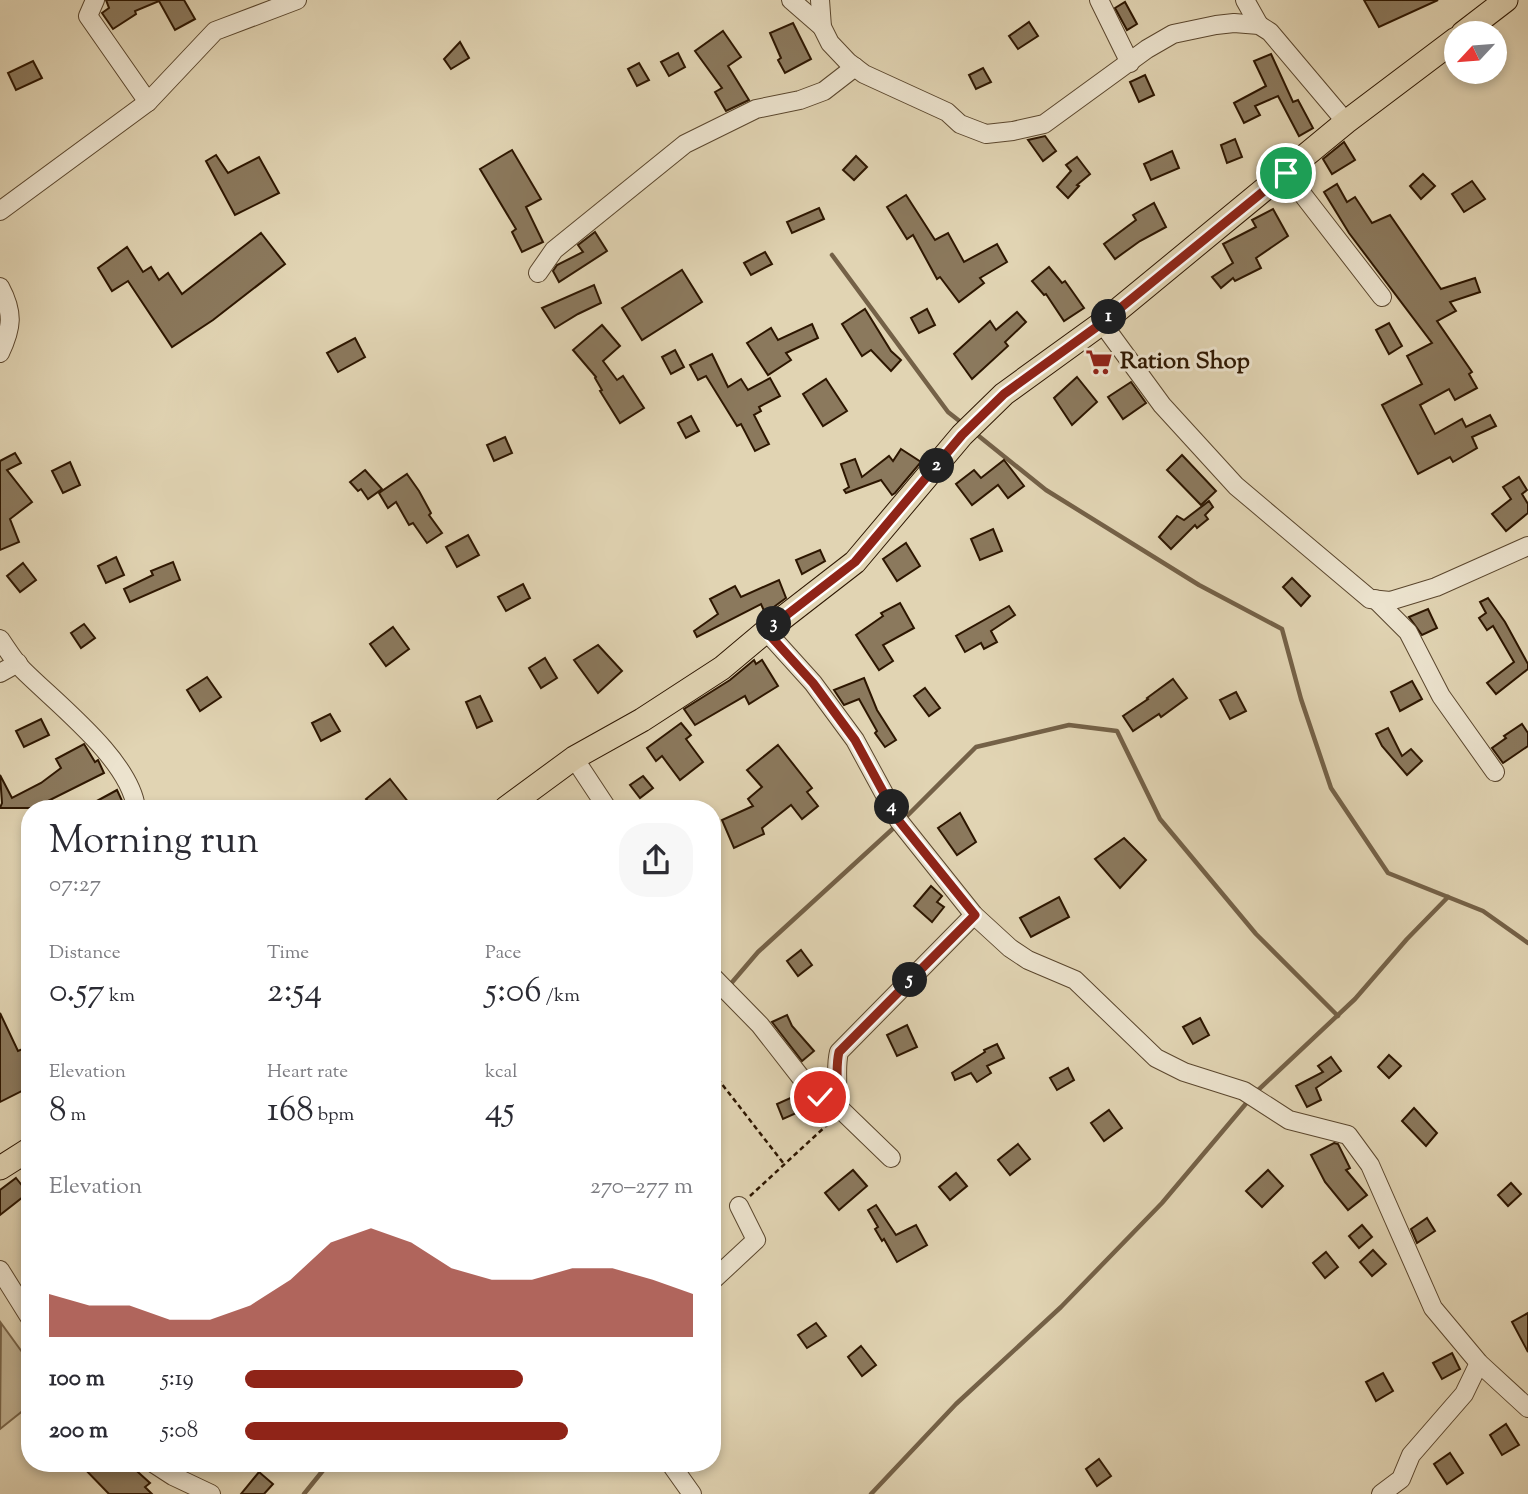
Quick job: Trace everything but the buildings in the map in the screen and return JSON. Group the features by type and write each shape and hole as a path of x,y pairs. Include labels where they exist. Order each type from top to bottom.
{"main road":[{"path":"1479,21 1506,0"},
{"path":"517,800 574,758 642,720 722,668 855,562 962,435 1004,394 1102,323 1346,122 1444,48"},
{"path":"0,1168 21,1155"}],"street":[{"path":"95,0 88,16 148,102"},
{"path":"0,211 148,102 215,32 296,0"},
{"path":"791,0 822,27"},
{"path":"820,0 822,27 830,43 855,67 893,88 947,112 960,124 986,134 1044,124 1173,34 1216,25 1259,25"},
{"path":"1099,0 1130,63"},
{"path":"1245,0 1259,25 1270,32 1346,122"},
{"path":"538,273 554,250 569,236 685,144 756,109 800,100 824,91 855,67"},
{"path":"1286,173 1382,297"},
{"path":"0,287 12,322 0,353"},
{"path":"1102,323 1163,405 1236,486 1370,598 1390,601 1437,587 1528,546"},
{"path":"1375,599 1408,632 1440,696 1495,772"},
{"path":"766,631 813,683 855,740 899,821 975,915 1010,948 1028,960 1075,980 1156,1058 1184,1072 1244,1091 1289,1120 1348,1135 1370,1165 1433,1308 1479,1363 1528,1408"},
{"path":"0,639 18,663 126,777 133,800"},
{"path":"0,673 18,663"},
{"path":"574,758 602,800"},
{"path":"831,1100 836,1097 838,1088 835,1067 839,1052 975,915"},
{"path":"721,985 760,1025 813,1093 831,1100 891,1158"},
{"path":"721,1273 756,1240 739,1206"},
{"path":"0,1270 21,1304"},
{"path":"1381,1494 1401,1479 1412,1455 1464,1394 1479,1363"},
{"path":"167,1472 211,1494"},
{"path":"676,1472 692,1494"}],"path":[{"path":"721,1083 784,1164"},
{"path":"739,1206 827,1125 831,1100"}],"shaded area":[{"path":"1,1323 21,1351 21,1412 0,1429"}],"waterway":[{"path":"832,255 948,412 962,423"},
{"path":"975,433 1046,490 1199,585 1282,629 1301,699 1331,788 1388,873 1483,911 1528,943"},
{"path":"905,818 976,747 1069,725 1117,731 1160,819 1256,934 1338,1016"},
{"path":"728,987 758,952 898,824"},
{"path":"1255,1093 1355,999 1448,897"},
{"path":"871,1494 956,1404 1061,1307 1162,1203 1249,1100"},
{"path":"304,1494 322,1472"}],"place":[{"name":"Ration Shop","path":"1099,362"}],"route":[{"path":"820,1097 831,1100 836,1097 838,1088 835,1067 839,1052 975,915 899,821 855,740 813,683 766,631 855,562 962,435 1004,394 1102,323 1286,173"}]}
